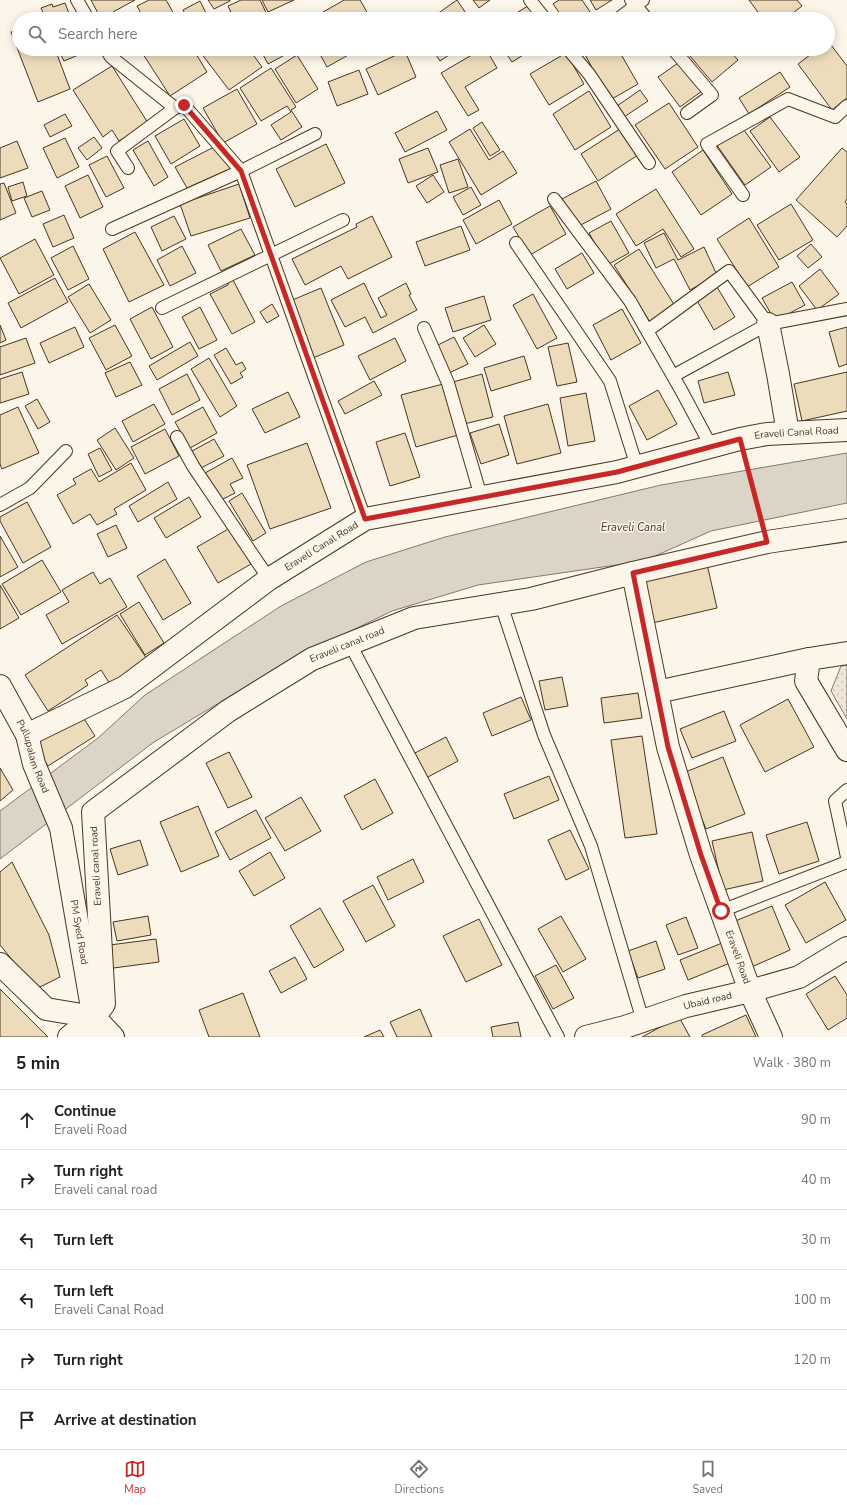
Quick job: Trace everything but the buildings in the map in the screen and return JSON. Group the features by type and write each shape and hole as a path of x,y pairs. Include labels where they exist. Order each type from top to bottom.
{"street":[{"path":"768,324 788,433"},
{"name":"Eraveli Canal Road","path":"27,735 125,687 269,579 365,519 617,472 711,446 767,434 847,430"},
{"name":"Eraveli canal road","path":"96,1027 104,1004 93,812 228,711 312,659 414,618 531,599 633,573 767,542 847,530"},
{"name":"Eraveli Road","path":"633,573 668,747 701,855 721,911 750,991 772,1037"},
{"path":"657,692 809,659 847,653"},
{"path":"809,659 806,681 847,750"},
{"name":"Pullupalam Road","path":"0,686 27,735 34,764 61,828"},
{"name":"PM Syed Road","path":"61,828 96,1027"},
{"name":"Ubaid road","path":"586,1037 632,1028 686,1006 750,991 799,977 847,948"},
{"path":"0,964 46,1009 96,1027 113,1037"},
{"path":"69,1037 96,1027"}],"lane":[{"path":"77,0 84,12"},
{"path":"530,0 539,12"},
{"path":"626,12 637,2 643,12"},
{"path":"110,56 175,108"},
{"path":"576,56 649,163"},
{"path":"679,56 712,94 687,113"},
{"path":"743,195 707,144 788,99 835,117 847,106"},
{"path":"128,168 117,151 175,108 184,105 241,171 365,519"},
{"path":"112,229 241,171 316,134"},
{"path":"554,199 630,301 711,446"},
{"path":"162,308 343,220"},
{"path":"516,243 610,381 637,467"},
{"path":"647,331 729,271 768,324"},
{"path":"673,376 768,324 847,309"},
{"path":"424,328 448,383 481,497"},
{"path":"177,437 193,466 269,579"},
{"path":"0,505 30,488 66,451"},
{"path":"501,604 544,735 591,846 632,1028"},
{"path":"350,644 558,1037"},
{"path":"847,790 835,801 847,857"},
{"path":"721,911 847,862"}],"path":[{"path":"740,439 767,542"}],"shaded area":[{"path":"847,665 847,719 831,691 841,666"}],"water":[{"name":"Eraveli Canal","path":"847,453 847,503 711,531 644,561 478,585 392,611 289,661 154,742 0,859 0,811 98,738 145,695 281,606 366,562 445,537 661,485"}],"route":[{"path":"184,105 241,171 365,519 617,472 740,439 767,542 633,573 668,747 701,855 721,911"}]}
